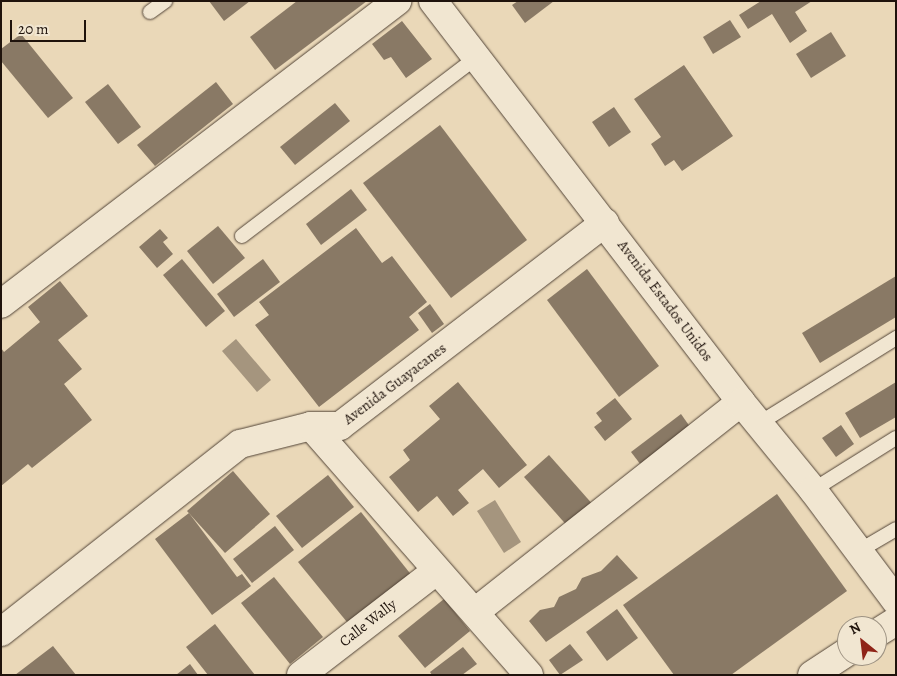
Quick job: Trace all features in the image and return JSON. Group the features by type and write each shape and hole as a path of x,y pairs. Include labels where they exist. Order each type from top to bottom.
{"street":[{"path":"1,304 398,1"},
{"name":"Avenida Estados Unidos","path":"433,1 606,223 758,424 813,490 857,552 896,601"},
{"name":"Avenida Guayacanes","path":"1,632 240,444 311,426 340,426 606,223"},
{"path":"475,612 741,402"},
{"path":"311,426 529,675"},
{"name":"Calle Wally","path":"301,675 436,571"},
{"path":"812,675 837,659"}],"lane":[{"path":"150,12 165,1"},
{"path":"242,236 476,58"},
{"path":"758,424 896,338"},
{"path":"813,490 896,438"},
{"path":"857,552 896,529"}],"shaded area":[{"path":"236,339 271,380 257,392 222,351"},
{"path":"495,500 521,542 504,553 477,511"}],"building":[{"path":"209,1 250,1 224,21"},
{"path":"297,1 367,1 275,70 250,37"},
{"path":"518,1 554,1 525,23 512,5"},
{"path":"761,1 812,1 795,12 807,31 790,43 772,14 748,29 739,15"},
{"path":"730,20 741,37 713,54 703,37"},
{"path":"402,21 432,59 406,78 391,57 384,60 372,44"},
{"path":"831,32 846,56 811,78 796,54"},
{"path":"21,34 73,98 48,118 1,61 1,49"},
{"path":"684,65 733,136 682,171 674,160 665,166 651,144 661,137 634,99"},
{"path":"216,82 233,104 155,166 137,145"},
{"path":"108,84 141,127 118,144 85,102"},
{"path":"335,103 350,121 295,165 280,147"},
{"path":"614,107 631,132 609,147 592,122"},
{"path":"440,125 527,240 451,298 363,183"},
{"path":"351,189 367,210 321,245 306,224"},
{"path":"218,226 245,258 213,284 187,251"},
{"path":"356,228 382,263 392,256 427,302 409,317 419,330 319,407 255,325 269,315 259,302"},
{"path":"160,229 168,238 163,242 173,254 157,268 139,247"},
{"path":"182,259 225,311 206,327 163,275"},
{"path":"263,259 280,282 234,317 217,294"},
{"path":"587,269 659,366 619,397 547,300"},
{"path":"896,276 896,317 820,363 802,333"},
{"path":"60,281 88,316 58,340 82,369 64,384 92,420 32,468 28,464 1,486 1,348 4,352 40,322 28,307"},
{"path":"430,304 444,324 432,333 418,313"},
{"path":"458,382 527,465 499,488 483,469 458,490 469,503 453,516 437,496 418,512 389,477 410,460 403,450 440,419 429,406"},
{"path":"896,382 896,417 860,438 845,413"},
{"path":"615,398 632,419 605,441 594,427 602,421 596,413"},
{"path":"681,414 693,431 644,469 631,452"},
{"path":"841,425 854,444 836,457 822,438"},
{"path":"549,455 595,507 570,529 524,477"},
{"path":"233,471 270,514 225,553 187,511"},
{"path":"328,475 354,507 302,548 276,516"},
{"path":"777,494 847,591 731,675 674,675 623,605"},
{"path":"361,512 413,577 351,627 298,562"},
{"path":"189,513 237,577 242,574 251,586 212,615 155,539"},
{"path":"275,526 294,550 252,583 233,559"},
{"path":"617,555 638,578 546,642 529,621 540,610 554,607 559,597 576,589 582,578 601,571"},
{"path":"274,577 323,637 290,664 241,603"},
{"path":"444,599 470,631 425,668 398,636"},
{"path":"617,609 638,638 607,661 586,632"},
{"path":"215,624 255,675 208,675 186,647"},
{"path":"570,644 583,660 560,675 549,660"},
{"path":"53,646 76,675 15,675"},
{"path":"463,647 477,664 462,675 432,675 430,672"},
{"path":"190,664 198,675 176,675"}]}
